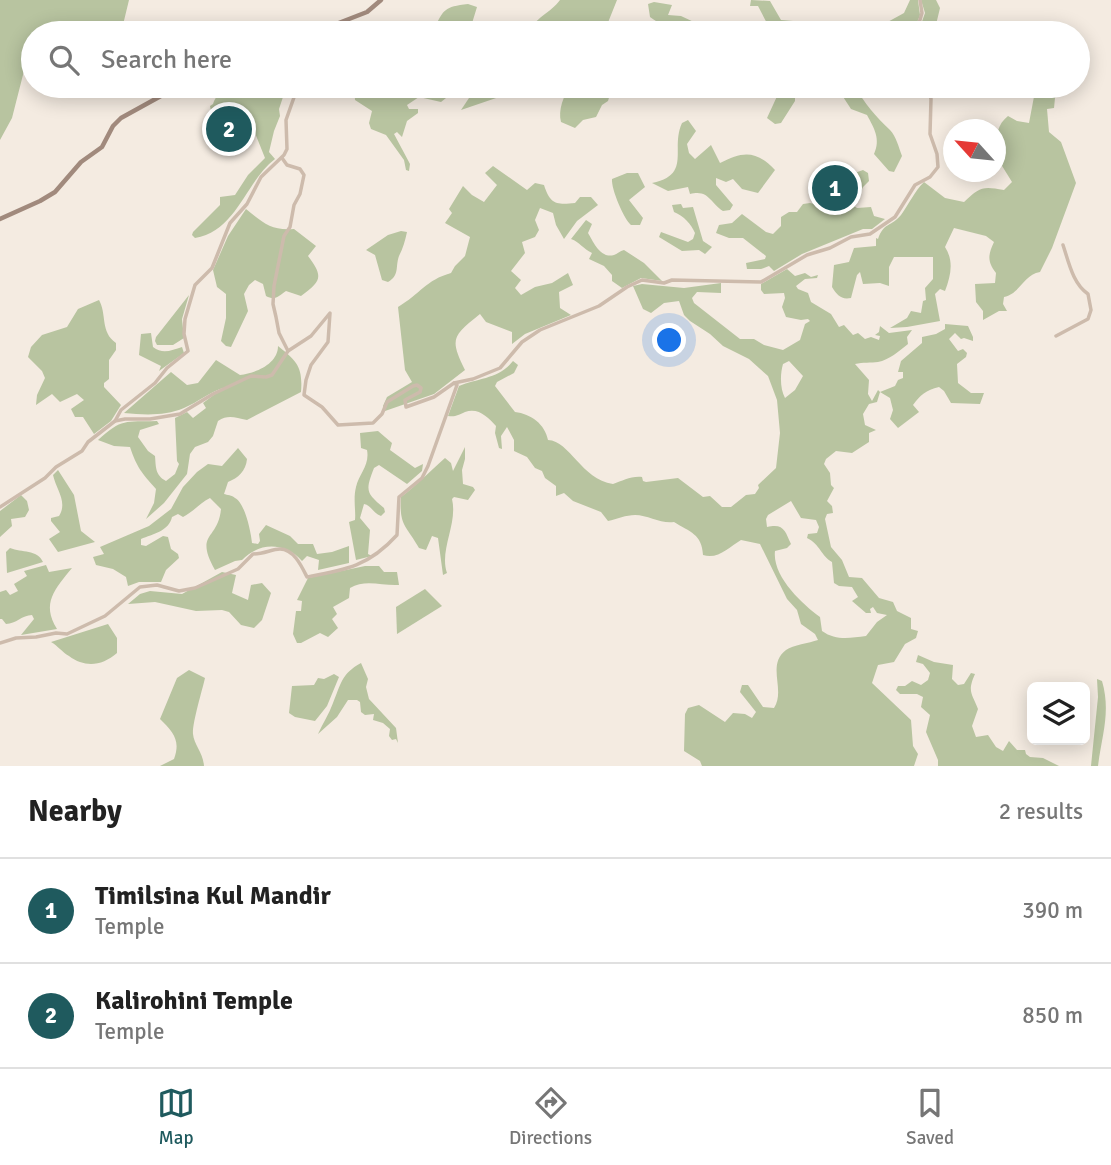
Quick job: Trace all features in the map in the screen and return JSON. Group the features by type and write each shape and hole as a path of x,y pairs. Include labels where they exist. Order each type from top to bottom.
{"street":[{"path":"346,21 366,12 380,0"},
{"path":"920,0 922,13 920,21"},
{"path":"0,219 55,192 81,162 102,148 121,118 157,98"},
{"path":"0,507 82,451 88,442 115,421 121,410 155,383 167,368 188,351 184,334 185,319 195,285 212,268 229,223 247,204 261,177 282,158 286,149 286,120 294,98"},
{"path":"115,421 180,414 251,376 272,375 288,351 310,336 330,313 328,342 311,365 304,394 322,407 338,425 373,423 382,414 387,402 413,386 418,385 420,392 405,400 406,407 434,397 454,383 500,368 522,342 540,330 599,306 642,280 664,283 671,280 761,282 807,255 830,248 851,237 875,232 895,217 915,185 930,177 937,167 937,154 930,134 931,98"},
{"path":"282,158 286,165 300,169 304,174 290,227 284,236 274,286 273,304 279,333 288,351"},
{"path":"1056,336 1088,319 1091,310 1087,294 1074,280 1063,245"},
{"path":"0,643 16,638 56,633 67,635 105,616 140,587 157,585 179,591 195,588 237,569 253,554 285,550 300,564 307,577 352,566 377,555 397,535 398,497 422,478 428,466 457,385 454,383"}],"green space":[{"path":"0,0 129,0 124,21 21,21 21,83 12,118 0,140"},
{"path":"560,0 617,0 609,21 536,21"},
{"path":"751,0 770,1 781,20 793,21 766,21 758,6 750,6"},
{"path":"910,0 918,0 920,15 918,21 889,21 904,13"},
{"path":"921,0 936,0 940,8 937,21 922,21 925,13"},
{"path":"654,2 672,5 668,15 681,16 692,21 656,21 650,17 648,4"},
{"path":"468,4 477,7 473,21 438,21 446,10"},
{"path":"216,98 283,98 269,152 275,159 221,226 209,234 195,238 193,232 220,205 220,197 235,195 248,175 265,158 253,128 249,125 228,131 222,126 215,110 211,111 210,106"},
{"path":"418,98 407,105 409,109 418,109 418,113 407,121 402,137 397,132 394,134 410,164 409,171 386,135 371,129 369,123 372,111 355,100"},
{"path":"423,98 446,98 441,102"},
{"path":"469,98 496,98 461,110"},
{"path":"564,98 609,98 596,117 583,120 575,128 561,122"},
{"path":"776,98 795,98 781,123 775,124 767,118"},
{"path":"844,98 862,98 892,133 902,156 894,172 889,171 874,154 877,138 867,115 851,109"},
{"path":"1034,98 1055,98 1054,108 1047,109 1049,132 1061,142 1076,183 1052,248 1040,272 1029,277 1014,292 1004,297 1003,304 1007,311 999,311 983,320 983,311 976,302 975,284 995,283 996,273 989,258 994,242 986,236 954,228 945,247 951,263 949,279 945,291 940,289 935,294 940,321 890,328 907,318 911,311 921,313 923,301 926,300 925,288 933,279 933,257 894,257 889,267 889,286 880,283 863,284 860,272 851,298 838,295 832,287 834,265 849,262 854,248 876,246 876,238 901,215 924,182 945,198 964,202 982,189 1004,190 1012,182 1006,172 1005,119 1008,116 1029,123"},
{"path":"688,120 696,131 687,144 689,153 695,159 711,145 720,163 749,154 762,159 775,170 758,193 742,189 733,179 726,182 716,178 716,185 733,205 730,210 723,211 705,195 690,194 688,187 668,191 652,183 672,174 676,167 679,133 682,123"},
{"path":"493,166 527,190 535,183 544,185 551,200 555,202 575,203 580,197 591,197 598,205 577,221 564,239 553,213 540,208 535,220 539,230 535,237 522,242 525,253 511,271 521,280 515,288 521,295 535,287 552,283 568,273 573,285 559,292 560,308 571,315 525,334 512,344 512,332 486,322 480,314 456,338 457,351 465,370 434,394 385,411 383,406 387,397 412,382 405,370 398,307 429,283 451,273 465,256 470,237 445,223 452,213 449,209 463,186 484,202 497,185 485,173"},
{"path":"863,170 868,173 869,181 854,206 871,207 874,216 885,219 872,229 863,229 802,254 774,271 769,266 747,269 746,263 765,259 766,256 743,238 729,238 716,233 719,225 732,223 742,214 766,232 773,234 781,226 781,217 789,212 797,212 803,204 827,207 842,189 849,175"},
{"path":"627,173 638,173 645,187 629,200 643,218 640,225 631,225 628,222 614,190 612,179"},
{"path":"681,204 683,208 693,207 703,241 712,247 705,254 699,250 682,251 659,237 661,232 688,242 693,239 695,233 691,226 674,212 672,205"},
{"path":"246,209 268,225 280,229 294,229 316,246 308,256 318,278 301,296 286,291 272,298 266,296 263,284 255,280 244,294 248,311 231,347 221,341 226,318 226,294 217,287 213,270 228,236"},
{"path":"586,220 592,224 588,233 601,252 609,256 624,250 644,263 662,281 641,278 622,288 612,281 612,275 604,266 589,259 592,253 571,239"},
{"path":"407,232 396,274 388,282 382,280 375,255 366,250 388,235"},
{"path":"787,269 795,276 805,273 811,277 818,275 817,278 805,279 796,286 808,293 811,302 831,314 839,327 844,325 853,335 858,333 865,339 871,337 879,340 880,336 875,335 880,326 889,333 912,330 907,337 908,344 890,357 878,362 855,364 869,380 868,394 872,401 878,390 880,392 877,402 869,404 863,414 865,425 876,430 869,433 869,442 852,453 836,451 824,464 834,488 827,501 832,506 833,513 827,514 825,519 831,547 842,560 849,577 862,578 879,598 893,602 897,611 911,618 911,629 918,631 916,638 905,644 894,662 878,665 872,683 911,720 913,746 918,754 914,766 702,766 700,761 684,751 685,714 688,708 699,705 725,722 733,713 752,718 756,712 740,692 742,685 748,685 763,707 774,708 778,693 777,663 780,656 789,648 818,640 815,634 801,624 797,610 787,599 760,544 741,540 723,552 708,556 703,555 700,542 694,534 674,522 635,515 608,521 601,512 573,501 564,493 556,496 556,486 545,478 542,471 535,468 527,457 514,451 514,440 507,427 501,436 502,449 499,448 495,433 496,426 482,414 470,411 448,416 459,386 495,375 513,361 518,365 514,373 497,382 495,386 515,412 536,421 544,429 548,440 563,447 592,475 613,484 634,477 642,477 646,482 678,478 703,497 710,496 722,507 731,507 746,495 755,494 758,485 776,468 780,433 777,400 768,376 749,359 723,346 690,321 684,315 679,301 664,303 651,313 643,309 633,286 642,284 684,288 721,283 721,293 697,292 692,298 694,303 740,339 754,339 783,350 800,340 805,324 810,321 786,317 782,307 784,293 764,294 761,284","holes":["789,361 803,376 795,390 785,398 781,386 781,372 783,364","791,501 801,518 816,520 819,527 817,533 808,534 807,538 832,562 834,583 852,587 858,597 852,601 866,613 871,613 870,609 873,607 877,613 887,615 877,622 866,636 838,638 822,631 820,617 797,597 783,579 775,560 775,551 791,544 780,527 767,527 766,519"]},
{"path":"189,295 182,319 184,338 173,345 157,345 156,337"},
{"path":"99,300 108,334 116,343 116,350 109,360 109,379 104,383 104,387 121,405 111,421 94,434 83,417 75,417 71,409 84,400 77,394 60,402 52,394 36,405 37,395 45,378 28,357 31,347 42,335 67,327 78,309"},
{"path":"945,324 968,326 973,341 961,339 955,333 949,339 958,351 963,349 967,353 957,364 958,383 971,393 984,393 980,404 951,403 944,391 939,387 934,388 918,398 913,405 919,412 898,428 890,419 893,410 890,398 880,392 895,386 898,380 903,378 903,372 898,372 901,361 922,343 922,337 945,329"},
{"path":"151,333 153,347 168,351 182,347 184,353 159,371 161,366 139,355 141,334"},
{"path":"278,346 300,370 301,392 247,420 229,417 218,421 208,442 195,447 190,454 187,474 164,503 146,519 154,503 156,489 140,470 130,447 114,446 98,440 124,423 157,421 159,424 140,430 138,437 155,456 158,473 166,481 175,474 179,464 175,418 187,412 193,418 206,408 203,403 223,388 184,408 170,412 124,413 171,372 187,385 198,383 216,360 240,375 246,374 270,363"},
{"path":"378,431 392,443 390,450 415,468 423,464 422,471 407,484 379,465 374,468 369,491 385,512 381,516 364,504 360,518 370,530 368,554 372,556 356,560 349,522 355,520 357,482 368,455 367,450 361,448 360,433"},
{"path":"465,447 463,484 475,490 468,500 454,497 452,499 453,518 445,555 447,573 443,575 438,538 432,536 426,550 419,548 402,520 401,497 445,458 451,463 453,471"},
{"path":"238,448 247,459 245,467 241,474 228,482 224,494 234,497 242,506 252,543 258,544 259,534 266,525 290,536 298,544 313,544 317,554 349,546 349,563 318,570 319,560 307,556 302,561 288,550 264,547 242,560 215,570 209,558 207,542 216,527 221,509 210,498 183,517 178,514 172,517 168,526 141,539 141,545 146,546 163,536 168,537 171,549 178,554 179,558 166,570 161,582 139,582 128,586 126,577 113,569 96,565 93,557 104,554 100,547 149,526 171,509 183,487 197,472 208,464 222,466"},
{"path":"58,470 74,495 81,531 95,542 58,552 49,539 60,532 51,521 51,518 59,516 62,506 53,475"},
{"path":"21,495 27,501 29,510 25,517 11,519 12,526 0,537 0,511"},
{"path":"10,548 33,553 43,562 7,573 6,552"},
{"path":"46,565 49,572 72,568 56,590 50,604 52,620 57,629 21,635 34,619 32,615 28,615 6,624 0,619 0,592 6,590 10,595 18,591 14,584 27,576 24,571"},
{"path":"365,566 379,566 384,572 397,572 399,585 368,583 350,588 349,598 333,607 337,614 332,619 338,628 328,637 320,633 297,643 293,634 296,611 301,611 302,601 297,600 308,578"},
{"path":"222,572 236,575 232,593 248,600 251,585 262,583 271,593 262,620 254,628 241,625 229,612 222,610 196,611 155,602 128,604 140,594 150,591 182,594"},
{"path":"425,589 442,606 397,634 396,607"},
{"path":"108,624 117,638 117,653 99,663 87,664 75,660 51,642"},
{"path":"918,655 934,662 953,665 952,679 958,685 964,684 971,673 975,674 971,689 978,709 972,726 976,737 988,735 996,747 1003,751 1009,741 1017,750 1025,750 1030,757 1043,758 1059,766 938,766 926,732 930,715 921,707 923,697 917,694 900,694 896,690 898,686 905,686 912,681 921,685 928,680 930,673 923,664 916,662"},
{"path":"361,663 368,679 366,687 369,699 396,728 398,743 389,736 390,729 373,720 374,714 365,715 361,712 360,702 357,700 348,700 337,717 318,734 342,680"},
{"path":"189,670 205,678 193,729 204,766 160,766 174,759 177,747 172,732 160,719 177,678"},
{"path":"334,674 339,677 327,706 315,721 289,713 292,686 314,685 318,678 324,679"},
{"path":"1097,679 1102,681 1105,692 1106,713 1098,766 1091,766 1098,697"}],"place":[{"name":"Kalirohini Temple","path":"229,129"},
{"name":"Timilsina Kul Mandir","path":"835,188"}]}
